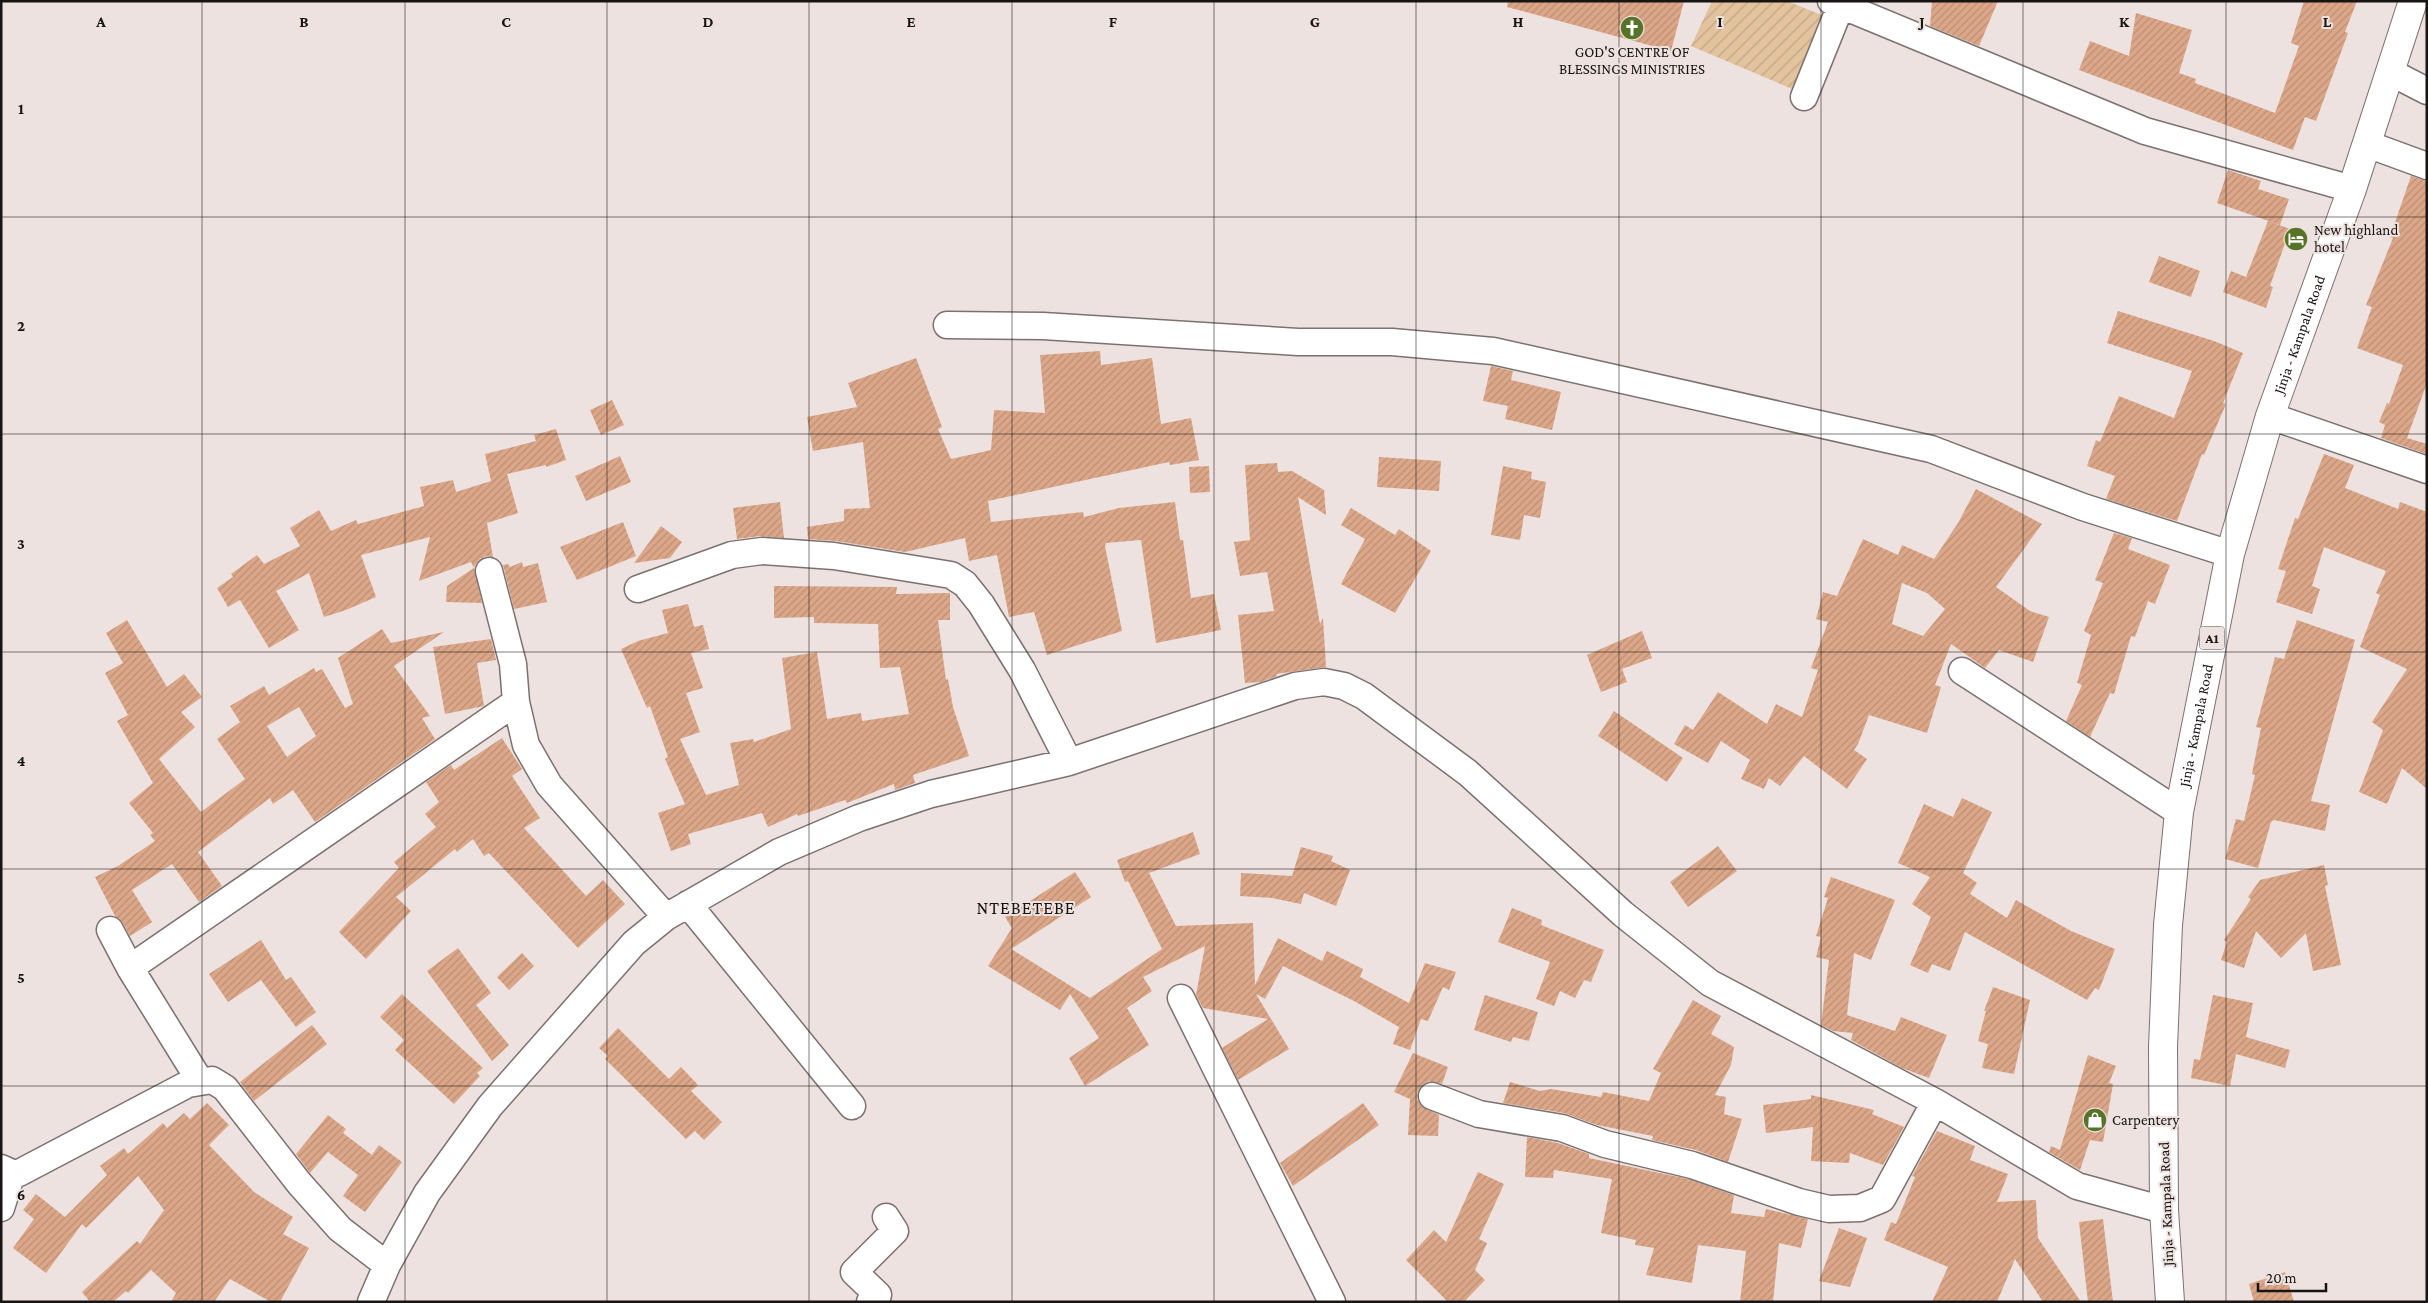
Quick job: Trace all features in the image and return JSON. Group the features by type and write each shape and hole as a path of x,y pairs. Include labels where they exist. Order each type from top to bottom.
{"highway":[{"name":"Jinja - Kampala Road","path":"2170,1302 2164,1210 2163,1047 2168,925 2179,812 2230,554 2270,416 2352,189 2413,1"}],"street":[{"path":"1804,97 1836,3 2145,131 2352,189"},
{"path":"2390,72 2427,91"},
{"path":"2367,144 2427,166"},
{"path":"947,325 1043,326 1298,342 1392,342 1493,351 1931,449 2083,507 2230,554"},
{"path":"2270,416 2427,470"},
{"path":"638,590 732,555 762,551 834,556 951,576 965,584 981,604 1022,670 1069,762"},
{"path":"489,571 512,664 516,702 526,745 549,785 666,917"},
{"path":"1962,671 2179,812"},
{"path":"371,1302 387,1265 427,1193 490,1106 634,943 666,917 779,852 859,818 931,794 1069,762 1295,686 1324,682 1344,686 1364,696 1468,773 1623,914 1710,982 1935,1102 2077,1186 2164,1210"},
{"path":"130,968 516,702"},
{"path":"688,904 852,1106"},
{"path":"110,930 130,968 200,1081"},
{"path":"1181,998 1332,1302"},
{"path":"1,1208 7,1170 19,1173 188,1084 212,1080 225,1088 299,1183 340,1229 387,1265"},
{"path":"1432,1096 1479,1114 1562,1128 1605,1144 1692,1165 1799,1202 1829,1209 1860,1208 1882,1199 1935,1102"},
{"path":"870,1302 878,1295 854,1272 895,1230 886,1218"}],"shaded area":[{"path":"1712,1 1787,1 1829,18 1797,91 1691,46"}],"building":[{"name":"GOD'S CENTRE OF BLESSINGS MINISTRIES","path":"1508,1 1684,1 1671,51 1507,7"},
{"path":"1932,1 1998,1 1979,46 1930,26"},
{"path":"2304,1 2357,1 2345,32 2348,33 2316,121 2305,117 2293,150 2079,70 2090,41 2129,56 2136,13 2192,30 2179,73 2196,79 2195,83 2275,113 2299,46 2291,43"},
{"path":"2228,170 2261,181 2258,189 2289,199 2280,225 2217,203"},
{"path":"2411,176 2427,181 2427,383 2407,438 2427,444 2426,454 2381,438 2385,425 2379,422 2387,403 2389,404 2403,365 2357,348 2372,307 2366,305 2393,238 2390,237"},
{"path":"2268,221 2290,229 2270,286 2273,287 2266,308 2223,292 2231,271 2246,277"},
{"path":"2159,256 2200,271 2191,297 2149,282"},
{"path":"2118,311 2214,341 2243,353 2223,403 2226,404 2204,455 2202,454 2177,521 2106,499 2115,476 2087,466 2096,440 2100,442 2119,396 2174,418 2192,371 2107,343"},
{"path":"1100,351 1101,365 1152,358 1161,424 1191,418 1199,460 1170,465 1169,462 988,501 991,522 1083,512 1084,517 1119,508 1175,502 1180,540 1183,540 1191,598 1214,594 1221,630 1156,643 1141,540 1106,543 1105,546 1122,631 1047,655 1034,612 1009,617 997,555 969,561 965,538 905,552 836,541 808,539 807,527 844,521 844,509 870,508 863,442 813,451 807,417 857,407 848,383 916,358 942,427 938,429 951,459 991,450 994,410 1045,413 1040,355"},
{"path":"1491,366 1513,371 1511,380 1561,392 1552,430 1505,419 1508,406 1483,401"},
{"path":"612,400 624,425 601,435 590,410"},
{"path":"556,429 566,460 546,467 546,465 507,474 518,513 487,523 493,557 486,556 479,560 474,567 482,603 446,602 447,586 474,568 471,562 419,581 430,537 361,555 376,597 346,610 324,617 309,573 276,591 299,630 269,648 240,600 228,607 217,588 233,577 231,574 257,555 264,564 300,546 290,528 319,510 331,531 356,520 358,524 424,506 420,487 453,480 456,492 491,481 485,454 536,441 534,435"},
{"path":"2324,454 2354,465 2345,488 2398,509 2400,502 2427,512 2427,789 2402,768 2387,804 2359,792 2383,730 2372,722 2407,669 2360,647 2380,595 2376,593 2386,571 2324,547 2312,586 2320,589 2312,614 2276,602 2286,571 2278,569 2295,518 2298,519"},
{"path":"620,456 631,482 586,501 575,476"},
{"path":"1379,457 1441,461 1439,491 1377,487"},
{"path":"1277,463 1278,472 1292,471 1324,490 1326,515 1298,497 1320,624 1323,618 1326,667 1276,674 1277,676 1261,682 1245,683 1238,615 1274,611 1267,572 1240,576 1234,542 1250,540 1245,465"},
{"path":"1209,466 1210,492 1190,493 1189,467"},
{"path":"1503,466 1532,472 1531,479 1546,482 1540,518 1524,515 1520,540 1491,535"},
{"path":"1976,489 2042,524 1996,587 2030,611 2049,617 2033,662 1999,650 1985,668 1951,644 1935,685 1941,687 1927,733 1869,715 1854,750 1867,759 1847,789 1804,756 1780,786 1769,778 1764,789 1741,779 1750,760 1721,741 1708,763 1674,744 1685,725 1693,730 1718,692 1767,724 1776,704 1802,717 1818,670 1811,668 1828,622 1816,619 1823,592 1837,596 1863,539 1898,555 1902,545 1934,559 1958,523","holes":["1902,583 1927,593 1945,609 1923,636 1892,624"]},
{"path":"780,502 784,538 760,536 737,539 733,508"},
{"path":"1351,508 1395,535 1399,529 1431,551 1395,613 1341,584 1365,539 1341,525"},
{"path":"623,522 636,556 577,580 560,547"},
{"path":"661,526 682,542 670,558 634,563"},
{"path":"2114,533 2132,538 2128,549 2170,565 2155,604 2148,601 2135,637 2131,636 2114,694 2110,693 2090,737 2066,721 2082,685 2077,683 2091,635 2084,631 2103,583 2095,580"},
{"path":"522,562 523,567 538,563 547,602 514,609 503,565 508,564 510,567"},
{"path":"774,586 897,587 896,594 950,593 950,620 938,620 946,680 948,679 953,707 969,756 913,775 915,783 895,790 894,784 847,803 845,800 798,816 797,814 768,827 762,813 688,834 691,844 671,851 658,813 685,804 665,759 668,757 650,706 647,708 621,649 638,641 668,633 662,610 688,604 694,627 703,625 709,649 691,653 703,688 686,693 700,732 680,739 706,795 739,785 730,743 753,739 754,742 791,729 782,658 817,652 827,719 861,713 862,721 909,714 900,667 880,668 878,624 814,623 814,617 774,618"},
{"path":"127,620 167,687 184,674 202,697 181,712 195,727 159,759 201,812 245,779 217,739 240,722 230,706 264,686 269,695 314,668 316,672 322,669 345,708 353,704 338,658 382,629 391,643 444,632 394,666 430,716 422,718 435,739 315,822 293,790 273,804 270,798 198,852 222,886 199,902 172,864 132,890 152,922 130,936 123,923 115,916 95,877 118,866 155,841 150,835 153,833 129,803 153,783 117,721 128,715 105,673 123,663 106,633","holes":["299,707 316,736 287,757 267,726"]},
{"path":"2297,620 2355,640 2311,801 2330,805 2325,831 2274,820 2271,822 2258,868 2225,859 2236,819 2244,821 2255,775 2252,774 2261,728 2256,727 2275,657 2284,659"},
{"path":"1642,631 1652,658 1622,669 1627,682 1601,692 1587,655"},
{"path":"491,639 496,660 477,663 484,706 445,714 433,647"},
{"path":"1614,711 1683,758 1667,782 1598,736"},
{"path":"502,738 522,769 512,776 540,818 524,828 586,896 603,880 625,904 578,948 489,853 484,856 473,839 457,852 455,849 396,897 411,911 366,959 339,932 399,868 394,862 436,827 425,814 439,802 426,782 451,765 454,770"},
{"path":"1962,798 1992,812 1963,873 1977,883 1970,894 2007,918 2016,900 2071,931 2115,949 2099,990 2095,988 2087,1000 1965,932 1950,971 1932,964 1928,973 1910,965 1931,917 1912,904 1930,877 1898,863 1924,804 1953,817"},
{"path":"1193,832 1200,854 1149,873 1176,926 1253,923 1255,985 1278,938 1322,961 1327,951 1363,969 1360,977 1409,1003 1425,963 1456,972 1449,990 1443,987 1428,1021 1421,1019 1410,1050 1393,1044 1399,1027 1354,1001 1283,966 1265,999 1256,994 1289,1049 1238,1080 1222,1048 1268,1019 1203,1008 1196,995 1205,946 1143,977 1152,991 1127,1008 1149,1045 1085,1086 1069,1058 1099,1038 1070,994 1060,1010 988,966 1012,928 1005,917 1075,872 1091,897 1011,949 1090,998 1162,949 1128,881 1125,882 1117,860"},
{"path":"1718,846 1737,871 1688,907 1670,882"},
{"path":"1301,847 1333,856 1331,861 1350,870 1336,906 1304,893 1301,904 1272,898 1240,896 1241,873 1292,876"},
{"path":"2324,865 2328,885 2325,886 2341,965 2313,971 2306,933 2281,958 2256,931 2244,968 2221,960 2227,942 2224,940 2251,899 2248,897 2260,880"},
{"path":"1831,877 1895,900 1871,960 1854,953 1847,1015 1895,1031 1901,1017 1947,1035 1929,1078 1902,1068 1851,1040 1853,1033 1833,1031 1821,1025 1829,960 1816,957 1821,937 1816,936 1828,898 1824,897"},
{"path":"1512,908 1542,920 1541,925 1604,950 1591,982 1584,980 1575,998 1560,991 1554,1006 1536,999 1550,962 1498,942"},
{"path":"261,940 286,980 291,977 316,1012 296,1027 261,980 228,1002 209,974"},
{"path":"458,948 491,993 476,1005 509,1045 492,1061 427,971"},
{"path":"522,953 534,966 509,990 497,977"},
{"path":"1993,987 2030,1000 2014,1074 1982,1068 1988,1044 1978,1041 1986,1011 1984,1011"},
{"path":"402,994 483,1068 477,1073 480,1076 454,1104 395,1050 404,1040 380,1017"},
{"path":"1485,995 1538,1012 1529,1041 1513,1037 1511,1042 1474,1030"},
{"path":"2213,995 2253,1003 2246,1037 2290,1050 2285,1068 2236,1054 2230,1086 2191,1078 2194,1059 2200,1060"},
{"path":"1693,1000 1721,1016 1711,1034 1734,1047 1731,1065 1715,1095 1726,1097 1724,1114 1742,1119 1728,1162 1696,1150 1652,1140 1653,1136 1597,1125 1564,1113 1503,1103 1510,1082 1540,1091 1551,1089 1601,1097 1603,1092 1649,1101 1661,1073 1653,1069"},
{"path":"312,1025 327,1044 254,1101 240,1082"},
{"path":"618,1028 669,1079 681,1067 698,1085 691,1091 722,1122 704,1140 695,1131 686,1139 605,1059 608,1056 599,1048"},
{"path":"1413,1053 1448,1067 1442,1084 1429,1081 1422,1085 1418,1091 1417,1099 1421,1106 1439,1115 1438,1136 1408,1135 1410,1099 1394,1092"},
{"path":"2088,1055 2116,1066 2109,1083 2113,1084 2103,1142 2090,1140 2080,1170 2049,1152 2051,1146 2060,1150"},
{"path":"1811,1095 1874,1110 1872,1114 1904,1127 1883,1165 1850,1153 1849,1163 1811,1161 1813,1127 1766,1133 1763,1105 1811,1099"},
{"path":"207,1103 229,1125 209,1145 254,1192 293,1217 283,1234 309,1248 280,1302 271,1302 230,1279 214,1302 171,1302 176,1293 151,1270 128,1293 126,1291 113,1302 90,1302 82,1292 137,1241 140,1244 164,1210 138,1176 86,1228 82,1224 46,1273 13,1248 34,1219 23,1210 36,1194 65,1217 107,1175 100,1166 124,1148 128,1154 163,1123 167,1128 184,1113 190,1119"},
{"path":"1363,1103 1379,1125 1293,1186 1280,1163"},
{"path":"328,1115 346,1129 343,1133 372,1155 379,1145 402,1162 365,1212 343,1196 358,1175 328,1152 310,1173 296,1154"},
{"path":"1937,1131 1975,1146 1970,1160 2008,1174 1997,1202 2036,1200 2038,1238 2081,1302 2043,1302 2015,1259 1997,1302 1932,1302 1948,1267 1884,1240 1891,1222 1896,1224 1915,1177 1912,1176"},
{"path":"1527,1137 1558,1143 1589,1154 1589,1158 1688,1179 1734,1195 1731,1213 1764,1217 1766,1209 1808,1219 1801,1248 1779,1243 1773,1302 1740,1302 1746,1251 1698,1245 1692,1283 1646,1275 1654,1248 1635,1245 1636,1240 1601,1233 1612,1179 1554,1170 1553,1178 1525,1177"},
{"path":"1478,1172 1504,1184 1479,1239 1487,1243 1475,1270 1485,1280 1464,1302 1448,1302 1406,1260 1434,1230 1446,1242"},
{"path":"2103,1219 2113,1302 2088,1302 2079,1222"},
{"path":"1839,1228 1867,1238 1850,1287 1819,1281"},
{"path":"2285,1272 2294,1302 2254,1302 2249,1284"}],"place":[{"name":"GOD'S CENTRE OF BLESSINGS MINISTRIES","path":"1632,28"},
{"name":"New highland hotel","path":"2296,239"},
{"name":"Carpentery","path":"2095,1120"}],"district":[{"name":"NTEBETEBE","path":"1026,908"}]}
